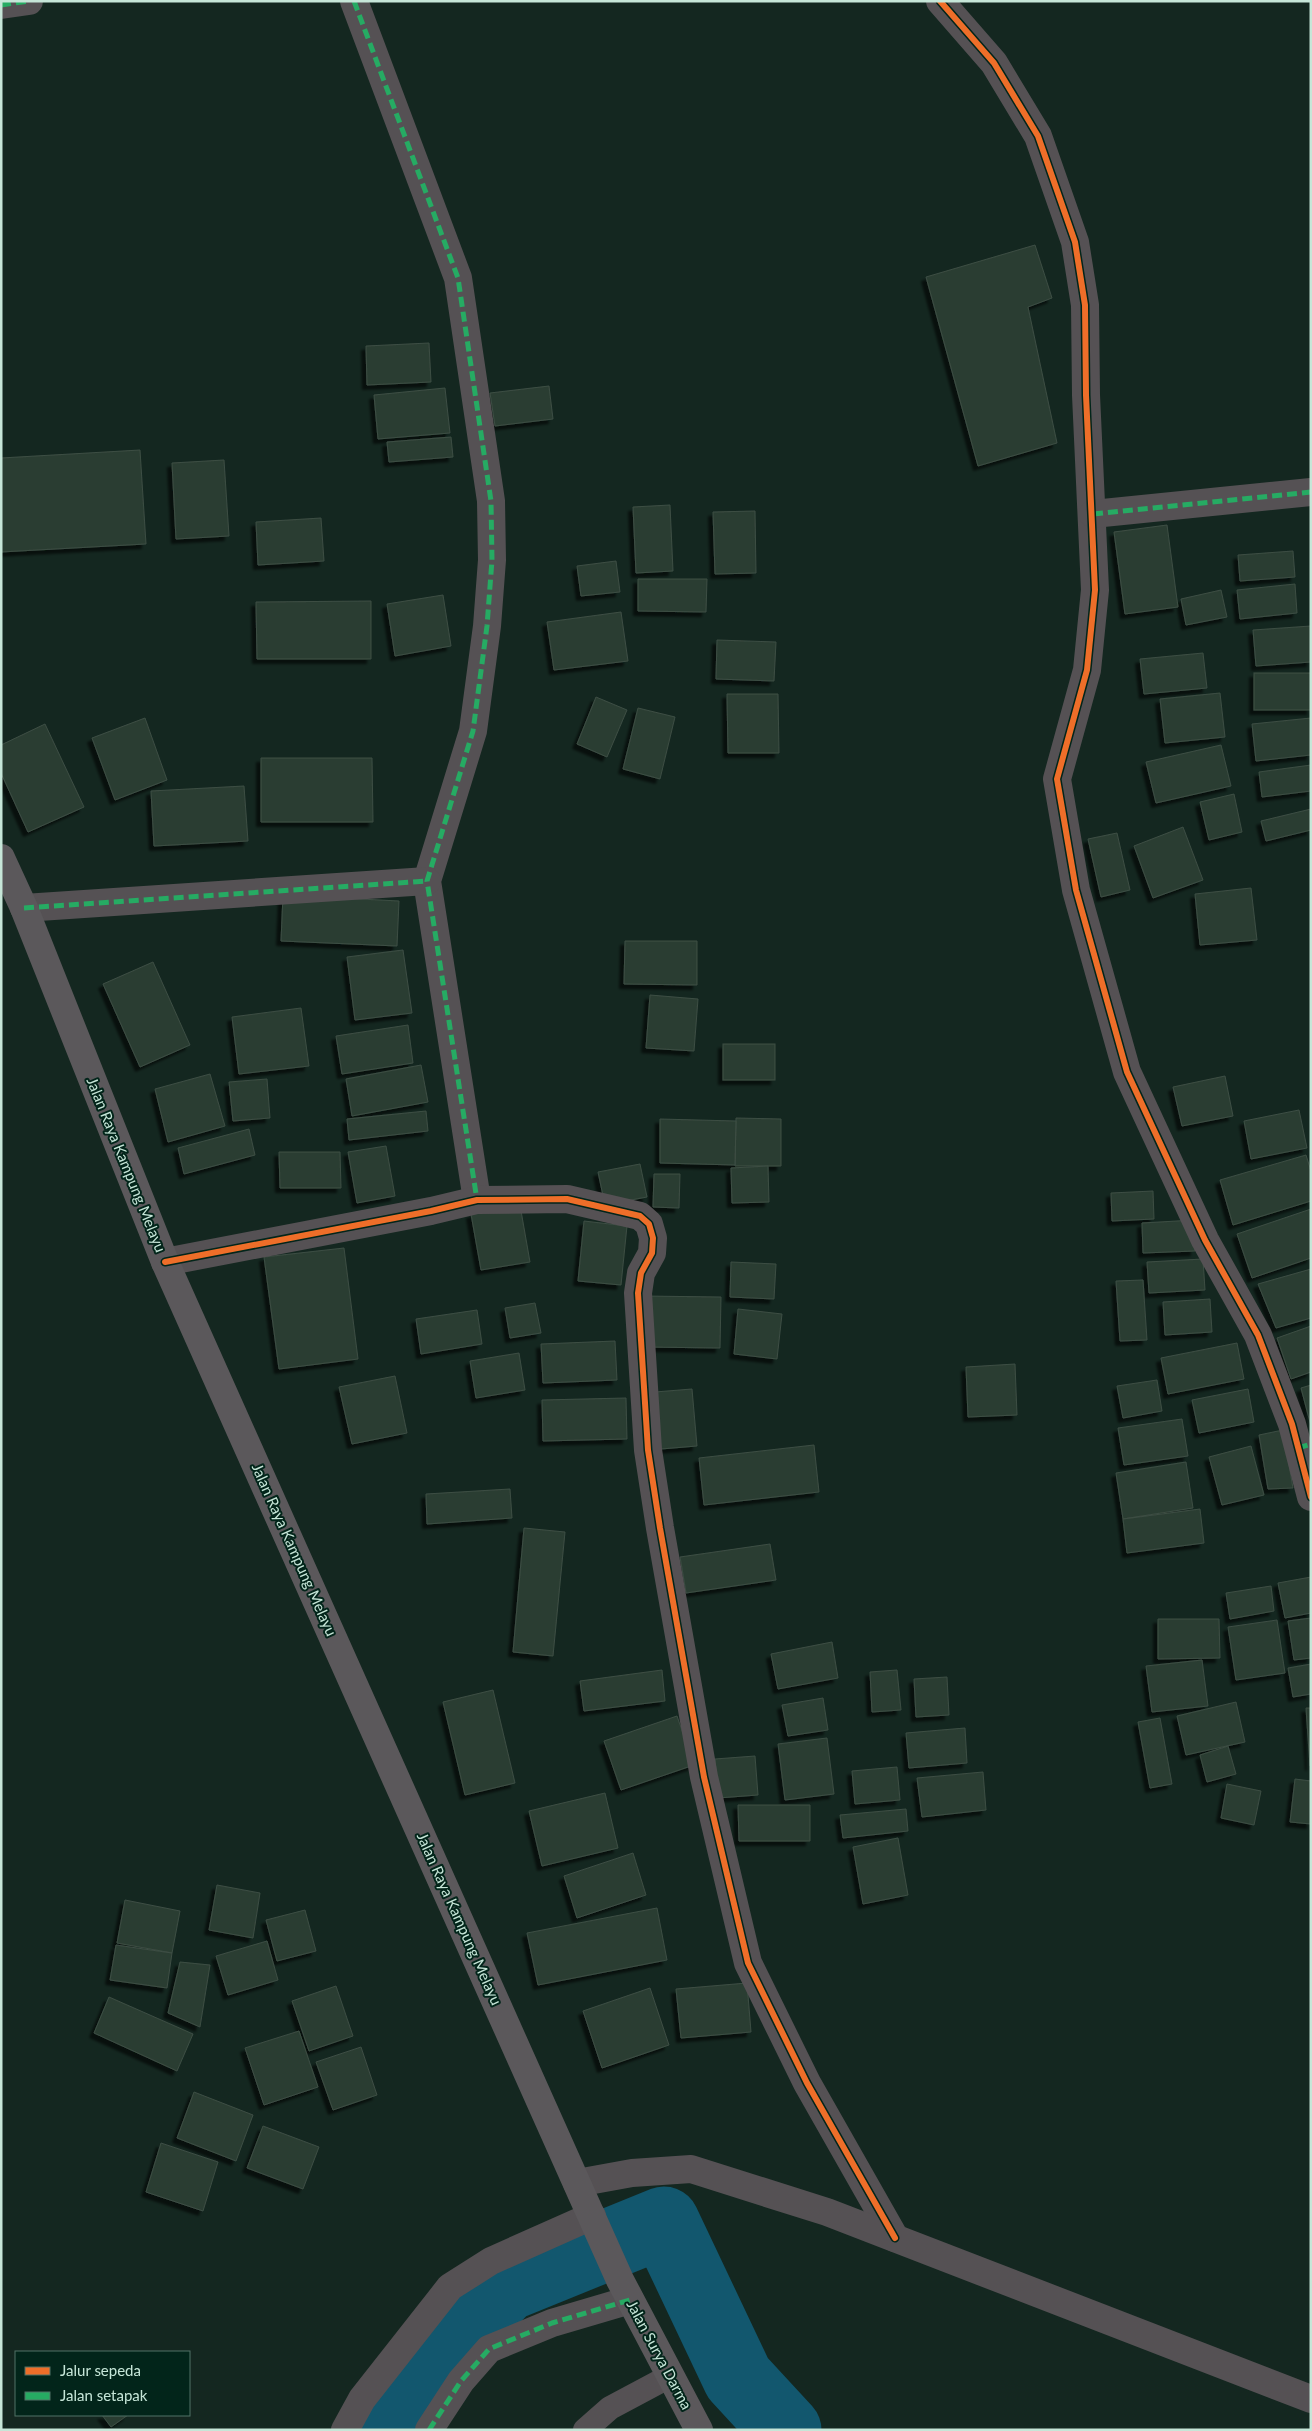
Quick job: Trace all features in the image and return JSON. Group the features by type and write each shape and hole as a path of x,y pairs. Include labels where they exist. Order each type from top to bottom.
{"main road":[{"name":"Jalan Raya Kampung Melayu","path":"1,858 24,908 165,1262 596,2226"},
{"name":"Jalan Surya Darma","path":"596,2226 625,2290 699,2430"}],"street":[{"path":"1,5 29,1"},
{"path":"354,1 458,278 477,395 491,501 492,560 487,626 473,730 427,881 477,1200"},
{"path":"940,1 994,63 1038,136 1075,242 1085,305 1086,395 1093,514 1095,590 1087,670 1057,779 1076,890 1127,1072 1205,1240 1258,1335 1292,1424 1304,1446 1311,1497"},
{"path":"1093,514 1311,492"},
{"path":"24,908 427,881"},
{"path":"165,1262 431,1211 477,1200 567,1199 640,1216 649,1224 653,1238 652,1253 641,1273 638,1294 648,1450 704,1777 748,1963 807,2083 895,2238"},
{"path":"577,2183 632,2173 691,2169 827,2212 1311,2399"},
{"path":"345,2430 362,2399 450,2287 491,2261 596,2226"},
{"path":"429,2430 461,2382 489,2350 625,2290"}],"lane":[{"path":"585,2430 610,2408 670,2376"}],"building":[{"path":"1035,245 1052,298 1028,307 1057,443 978,466 926,277"},
{"path":"429,343 431,382 367,385 366,346"},
{"path":"549,386 553,419 495,426 490,393"},
{"path":"445,388 450,433 378,439 374,395"},
{"path":"451,437 453,457 389,462 387,442"},
{"path":"140,450 146,544 1,552 1,458"},
{"path":"224,460 229,536 176,539 172,463"},
{"path":"670,505 673,571 636,573 633,507"},
{"path":"755,511 756,573 715,574 713,512"},
{"path":"321,518 324,561 258,565 256,522"},
{"path":"1167,525 1178,607 1125,614 1114,532"},
{"path":"1293,551 1295,577 1240,581 1238,555"},
{"path":"616,561 620,592 581,596 577,566"},
{"path":"638,579 707,579 706,612 638,611"},
{"path":"1295,584 1297,613 1240,619 1237,590"},
{"path":"1221,590 1227,617 1186,625 1181,599"},
{"path":"443,595 451,646 395,656 387,604"},
{"path":"371,601 371,659 257,659 256,602"},
{"path":"621,612 628,661 554,670 547,622"},
{"path":"1311,626 1311,662 1256,666 1253,630"},
{"path":"717,640 776,642 774,681 716,679"},
{"path":"1203,653 1207,688 1144,694 1140,659"},
{"path":"1254,673 1311,673 1311,710 1254,710"},
{"path":"1220,693 1225,737 1165,743 1160,699"},
{"path":"727,694 778,694 779,753 728,753"},
{"path":"596,697 627,710 607,757 577,744"},
{"path":"638,708 675,717 660,779 623,769"},
{"path":"145,718 167,780 115,800 92,738"},
{"path":"1311,718 1311,755 1256,761 1252,724"},
{"path":"45,724 84,807 28,832 1,773 1,745"},
{"path":"1221,745 1231,786 1156,803 1146,762"},
{"path":"261,758 372,758 373,822 261,822"},
{"path":"1311,765 1311,791 1262,797 1259,772"},
{"path":"244,786 248,841 154,846 151,791"},
{"path":"1234,794 1242,832 1209,840 1200,802"},
{"path":"1311,809 1311,830 1266,841 1261,821"},
{"path":"1183,827 1203,880 1153,898 1134,846"},
{"path":"1117,833 1130,890 1101,897 1088,839"},
{"path":"1251,888 1257,940 1200,945 1195,894"},
{"path":"283,895 399,901 397,946 281,941"},
{"path":"625,941 697,941 697,985 624,984"},
{"path":"403,950 412,1013 355,1020 347,957"},
{"path":"153,962 190,1045 140,1067 103,984"},
{"path":"650,995 698,999 694,1051 646,1048"},
{"path":"301,1008 309,1066 239,1074 232,1017"},
{"path":"408,1025 413,1063 342,1074 336,1036"},
{"path":"723,1044 775,1044 775,1080 723,1080"},
{"path":"421,1065 428,1102 352,1116 346,1079"},
{"path":"210,1074 225,1126 168,1142 155,1089"},
{"path":"1225,1076 1233,1116 1182,1126 1173,1087"},
{"path":"267,1079 270,1118 233,1121 229,1082"},
{"path":"1299,1110 1307,1148 1251,1159 1244,1121"},
{"path":"426,1111 428,1131 349,1140 347,1119"},
{"path":"736,1118 781,1119 781,1166 735,1166"},
{"path":"660,1119 736,1121 735,1165 660,1163"},
{"path":"249,1129 255,1155 184,1174 178,1148"},
{"path":"386,1146 395,1196 357,1203 348,1152"},
{"path":"279,1152 340,1152 341,1188 280,1188"},
{"path":"1306,1155 1311,1171 1311,1201 1233,1225 1220,1180"},
{"path":"640,1164 647,1197 605,1205 598,1172"},
{"path":"768,1166 769,1202 732,1203 731,1168"},
{"path":"654,1174 680,1174 679,1208 653,1207"},
{"path":"1153,1191 1154,1219 1112,1221 1111,1193"},
{"path":"520,1205 530,1262 481,1270 471,1214"},
{"path":"1311,1209 1311,1258 1252,1278 1237,1234"},
{"path":"1194,1220 1195,1251 1143,1253 1142,1223"},
{"path":"584,1221 627,1226 621,1285 578,1281"},
{"path":"344,1248 358,1359 279,1369 264,1257"},
{"path":"1203,1259 1205,1290 1149,1293 1147,1262"},
{"path":"731,1262 776,1264 774,1299 730,1297"},
{"path":"1311,1269 1311,1318 1276,1328 1258,1284"},
{"path":"1143,1280 1147,1340 1120,1341 1116,1281"},
{"path":"643,1296 721,1297 720,1348 643,1347"},
{"path":"1210,1299 1212,1332 1165,1335 1163,1302"},
{"path":"535,1303 541,1333 510,1338 505,1308"},
{"path":"738,1309 782,1314 777,1359 734,1354"},
{"path":"477,1310 482,1344 421,1354 416,1319"},
{"path":"1311,1326 1311,1372 1291,1379 1277,1338"},
{"path":"615,1341 617,1380 543,1383 541,1344"},
{"path":"1237,1343 1244,1379 1168,1394 1161,1358"},
{"path":"519,1353 525,1390 476,1398 470,1361"},
{"path":"1015,1364 1017,1415 968,1417 966,1367"},
{"path":"395,1376 407,1433 352,1444 339,1387"},
{"path":"1157,1380 1162,1411 1123,1418 1117,1386"},
{"path":"1311,1385 1311,1426 1301,1388"},
{"path":"692,1389 697,1446 661,1449 655,1392"},
{"path":"1248,1389 1254,1422 1199,1433 1192,1400"},
{"path":"626,1398 627,1439 543,1441 542,1400"},
{"path":"1182,1419 1188,1456 1124,1465 1118,1428"},
{"path":"1283,1430 1293,1488 1268,1489 1259,1435"},
{"path":"814,1445 819,1492 704,1505 699,1458"},
{"path":"1251,1446 1264,1495 1222,1505 1209,1457"},
{"path":"1186,1462 1193,1508 1123,1519 1116,1473"},
{"path":"510,1489 512,1518 427,1524 426,1494"},
{"path":"1200,1509 1204,1543 1127,1553 1123,1519"},
{"path":"524,1528 565,1532 553,1656 513,1652"},
{"path":"770,1544 776,1580 686,1593 680,1557"},
{"path":"1311,1577 1311,1613 1285,1618 1278,1583"},
{"path":"1271,1586 1274,1611 1230,1619 1226,1593"},
{"path":"1311,1618 1311,1658 1294,1660 1288,1621"},
{"path":"1158,1619 1219,1619 1220,1658 1158,1659"},
{"path":"1277,1620 1285,1673 1236,1680 1228,1627"},
{"path":"832,1642 838,1678 778,1689 771,1654"},
{"path":"1202,1660 1208,1706 1152,1712 1146,1666"},
{"path":"1311,1664 1311,1694 1293,1697 1288,1668"},
{"path":"662,1670 665,1701 584,1711 580,1681"},
{"path":"897,1670 901,1710 872,1712 870,1672"},
{"path":"947,1677 949,1715 916,1717 914,1679"},
{"path":"493,1690 515,1783 465,1795 443,1702"},
{"path":"823,1698 828,1730 788,1736 782,1705"},
{"path":"1236,1702 1245,1742 1186,1755 1177,1716"},
{"path":"1306,1708 1311,1708 1311,1766 1310,1766"},
{"path":"677,1716 694,1765 621,1790 604,1741"},
{"path":"1160,1718 1172,1784 1150,1788 1138,1722"},
{"path":"965,1728 967,1763 909,1768 906,1733"},
{"path":"827,1738 834,1794 785,1800 778,1744"},
{"path":"1228,1746 1236,1774 1207,1782 1200,1755"},
{"path":"755,1756 758,1795 718,1798 715,1759"},
{"path":"897,1767 900,1800 855,1804 852,1771"},
{"path":"983,1772 986,1810 922,1817 917,1778"},
{"path":"1295,1779 1311,1781 1311,1824 1290,1822"},
{"path":"1227,1784 1261,1791 1254,1825 1221,1818"},
{"path":"605,1793 618,1848 542,1866 529,1811"},
{"path":"738,1805 810,1805 810,1841 739,1841"},
{"path":"906,1809 908,1831 843,1838 840,1815"},
{"path":"898,1838 908,1895 863,1904 853,1847"},
{"path":"633,1853 646,1895 577,1918 564,1876"},
{"path":"217,1885 260,1893 253,1938 209,1930"},
{"path":"125,1900 180,1911 172,1953 117,1943"},
{"path":"657,1908 667,1960 538,1985 527,1933"},
{"path":"305,1910 316,1951 277,1961 266,1920"},
{"path":"267,1941 278,1980 228,1995 216,1956"},
{"path":"116,1945 172,1953 167,1988 110,1980"},
{"path":"180,1962 210,1965 200,2027 168,2013"},
{"path":"747,1983 751,2032 681,2038 676,1989"},
{"path":"336,1986 353,2036 309,2051 292,2001"},
{"path":"650,1988 669,2045 602,2068 583,2011"},
{"path":"109,1997 193,2034 177,2071 94,2033"},
{"path":"299,2031 318,2087 264,2105 245,2048"},
{"path":"361,2047 377,2095 333,2110 316,2062"},
{"path":"194,2092 253,2115 236,2161 177,2138"},
{"path":"263,2126 319,2147 303,2189 247,2168"},
{"path":"161,2143 218,2162 203,2211 146,2192"},
{"path":"103,2416 127,2416 111,2427"}],"waterway":[{"path":"371,2430 375,2421 506,2286 664,2222 738,2378 786,2430"}],"marked path":[{"path":"1,5 29,1"},
{"path":"354,1 458,278 491,501 492,560 487,626 473,731 427,881 477,1200"},
{"path":"1093,514 1311,492"},
{"path":"24,908 427,881"},
{"path":"1298,1448 1311,1444"},
{"path":"429,2430 461,2381 489,2349 552,2323 630,2300"}],"cycle path":[{"path":"940,1 994,63 1038,136 1075,242 1085,305 1086,395 1095,590 1087,670 1057,779 1076,890 1127,1072 1205,1240 1258,1335 1292,1424 1311,1497"},
{"path":"165,1262 431,1211 477,1200 567,1199 640,1216 649,1224 653,1238 652,1253 641,1273 638,1293 648,1450 704,1777 748,1963 807,2083 895,2238"}]}
